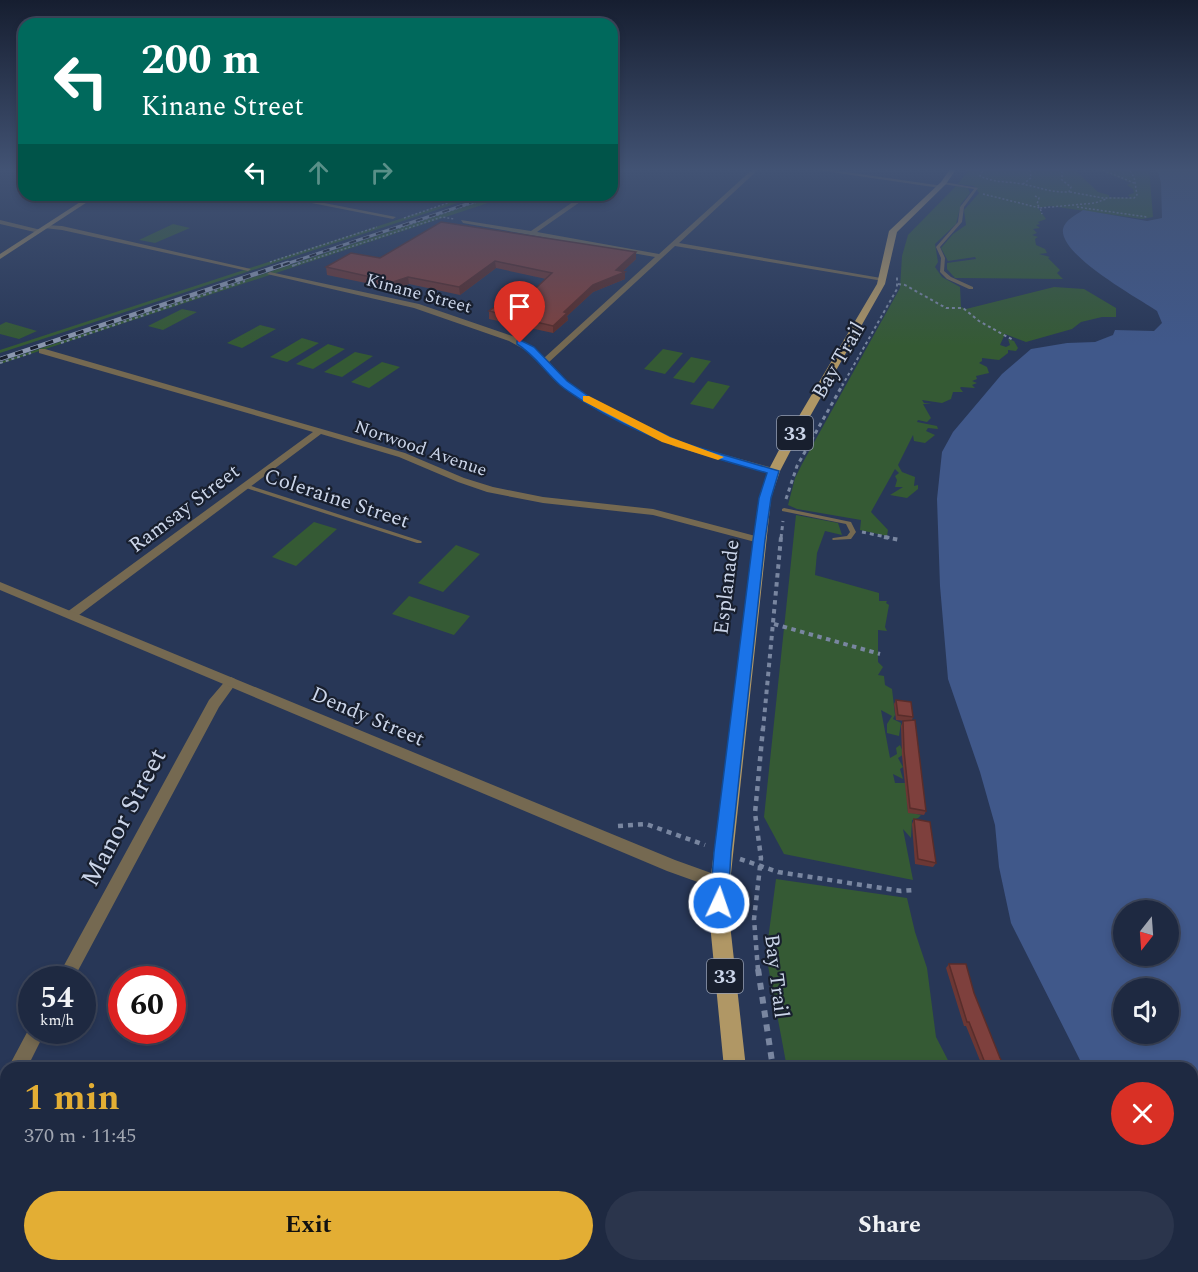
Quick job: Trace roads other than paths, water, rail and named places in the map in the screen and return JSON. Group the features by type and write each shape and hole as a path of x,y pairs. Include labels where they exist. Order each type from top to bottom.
{"main road":[{"name":"Esplanade","path":"734,1062 720,924 720,884 765,498 774,471 870,307 881,280 896,227"},
{"path":"0,257 43,229"}],"street":[{"path":"33,227 62,228 248,269"},
{"path":"500,227 660,256"},
{"path":"532,233 540,227"},
{"path":"543,363 692,227"},
{"path":"674,244 881,280"},
{"name":"Kinane Street","path":"270,274 429,310 525,345 554,376 588,400 649,432 696,450 774,471"},
{"name":"Norwood Avenue","path":"38,352 402,455 491,490 543,500 653,512 759,540"},
{"name":"Ramsay Street","path":"71,615 320,431"},
{"name":"Dendy Street","path":"0,586 720,884"},
{"name":"Manor Street","path":"72,966 214,704 231,682"},
{"path":"20,1062 30,1044"}],"lane":[{"path":"955,227 938,247 943,258 942,271 949,278 971,288"},
{"name":"Coleraine Street","path":"245,486 419,542"},
{"path":"784,510 849,523 852,530 849,538 835,539"}],"water":[{"path":"1064,227 1198,227 1198,1062 1081,1062 1011,923 999,867 995,825 980,772 948,679 940,586 937,499 942,452 953,432 1002,374 1031,349 1067,343 1095,342 1113,335 1115,330 1154,331 1162,323 1157,311 1101,275 1073,251 1065,239"}],"railway":[{"path":"283,265 396,227"},
{"path":"0,359 288,263"}]}
